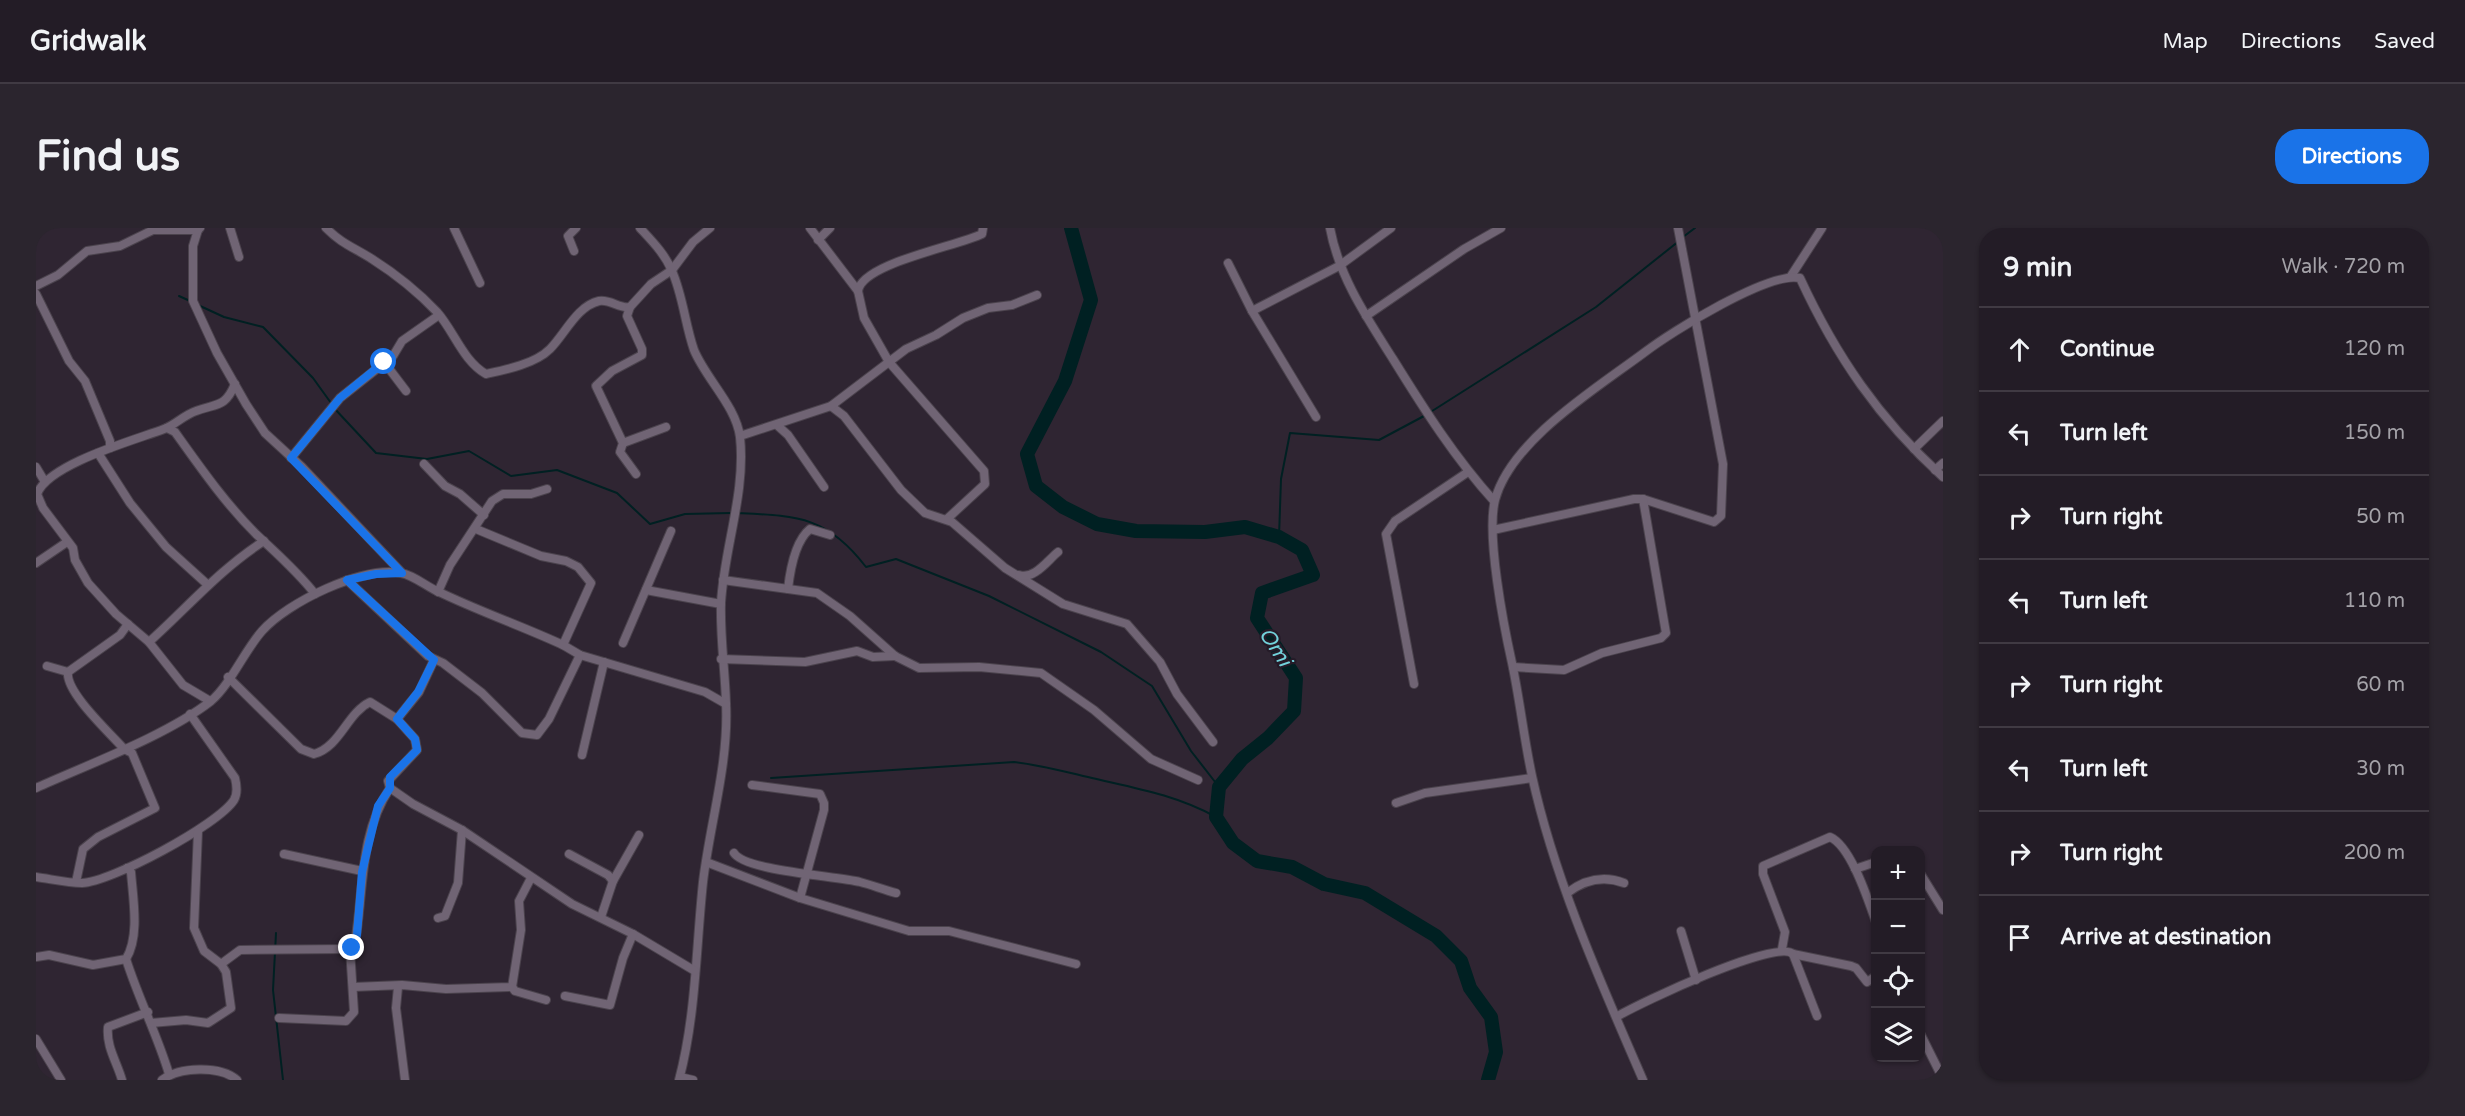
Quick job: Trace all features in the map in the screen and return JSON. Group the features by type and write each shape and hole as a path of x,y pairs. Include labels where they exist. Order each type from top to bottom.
{"street":[{"path":"230,228 239,257"},
{"path":"326,228 342,244 359,251 391,273 439,315 456,337 464,353 486,374 517,366 548,351 578,314 595,303 611,301 623,308 630,308"},
{"path":"454,228 480,283"},
{"path":"574,251 568,236 576,228"},
{"path":"640,228 660,249 672,270 694,350 717,392 731,409 740,436 738,491 721,604 721,659 726,704 719,795 706,862 695,972 680,1079 693,1080"},
{"path":"636,474 620,452 623,443 596,386 612,371 642,356 642,350 627,316 630,308 651,284 672,270 693,242 710,228"},
{"path":"810,228 858,291 864,318 889,362 984,471 985,484 946,519"},
{"path":"818,240 830,228"},
{"path":"858,291 859,286 866,279 912,256 969,241 982,234 983,228"},
{"path":"1330,228 1339,266 1366,316 1420,403 1468,472 1494,501"},
{"path":"1252,311 1339,266 1391,228"},
{"path":"1366,316 1464,249 1501,228"},
{"path":"1493,530 1643,499 1714,522 1721,516 1723,464 1678,228"},
{"path":"1791,276 1822,228"},
{"path":"36,286 58,275 87,251 120,246 153,230 199,229 193,246 193,301 235,384 264,433 402,573 563,645 580,655 705,692 726,704"},
{"path":"1228,263 1252,311 1316,417"},
{"path":"1643,1080 1618,1016 1577,925 1532,778 1505,631 1493,530 1494,501 1506,475 1567,408 1664,338 1694,320 1770,282 1791,276 1800,278 1839,356 1875,407 1943,477"},
{"path":"36,294 69,361 85,381 110,441 110,448"},
{"path":"740,436 778,426 831,406 906,349 936,335 963,318 988,308 1012,305 1037,295"},
{"path":"291,458 340,398 393,356 402,341 439,315"},
{"path":"384,362 406,391"},
{"path":"210,701 183,685 149,642 116,614 88,583 75,560 73,548 38,497 39,488 45,482 98,453 167,428 195,411 220,404 229,398 235,384"},
{"path":"831,406 844,416 901,490 925,513 946,519 1015,574 1063,604 1127,624 1160,662 1177,694 1213,742"},
{"path":"1914,449 1943,421"},
{"path":"778,426 788,435 824,487"},
{"path":"623,443 666,427"},
{"path":"167,428 175,432 215,487 264,541 299,573 315,594"},
{"path":"98,453 130,503 166,547 208,585"},
{"path":"1935,470 1943,463"},
{"path":"424,464 445,486 460,494 484,515"},
{"path":"36,467 45,482"},
{"path":"1414,684 1386,534 1395,521 1468,472"},
{"path":"438,591 450,565 476,529 492,501 503,494 531,494 548,489"},
{"path":"1513,668 1564,670 1602,653 1661,638 1666,633 1643,499"},
{"path":"476,529 541,556 566,561 578,567 591,583 563,645"},
{"path":"788,589 790,572 804,534 810,529 830,535"},
{"path":"623,643 671,531"},
{"path":"149,642 241,556 264,541"},
{"path":"36,562 67,542"},
{"path":"1015,574 1023,577 1034,573 1058,552"},
{"path":"36,788 124,749 210,701 220,692 262,630 315,594 347,580 376,574 402,573"},
{"path":"347,580 434,660 443,663 482,693 522,733 529,736 537,735 549,719 580,655"},
{"path":"723,580 806,591 825,598 895,656 919,668 980,667 1041,673 1094,710 1151,759 1198,780"},
{"path":"646,590 721,604"},
{"path":"76,882 83,849 98,837 155,808 132,753 124,749 75,694 67,678 68,672 120,634 128,624"},
{"path":"721,659 805,662 857,651 873,657 895,656"},
{"path":"397,719 418,692 434,660"},
{"path":"582,755 604,662"},
{"path":"47,666 68,672"},
{"path":"221,963 240,950 350,949 356,943 362,872 378,806 390,788 390,777 417,750 415,739 397,719 375,703 370,702 362,706 329,746 314,754 301,749 228,678"},
{"path":"36,877 76,882 101,878 127,868 198,831 232,803 237,789 229,767 207,741 190,714"},
{"path":"1396,803 1425,793 1532,778"},
{"path":"752,785 819,794 823,799 824,810 800,898"},
{"path":"390,788 413,804 462,830 572,904 633,934 695,972"},
{"path":"438,918 445,916 458,883 462,830"},
{"path":"151,1023 186,1020 208,1023 231,1008 229,983 221,963 204,951 194,928 198,831"},
{"path":"600,917 614,881 639,835"},
{"path":"1782,949 1785,932 1763,874 1763,866 1768,862 1830,837 1838,840 1855,869 1871,911"},
{"path":"734,853 737,857 750,862 807,876 858,882 896,893"},
{"path":"284,854 362,872"},
{"path":"569,854 608,875 614,881"},
{"path":"706,862 800,898 909,930 949,931 1076,964"},
{"path":"1855,869 1871,863"},
{"path":"36,957 49,955 93,965 126,959 133,948 134,936 131,872 127,868"},
{"path":"512,987 521,930 519,901 531,878"},
{"path":"1567,893 1578,884 1600,878 1624,883"},
{"path":"1925,881 1943,910"},
{"path":"1681,931 1696,980"},
{"path":"565,996 610,1005 623,958 633,934"},
{"path":"279,1018 346,1021 354,1012 350,949"},
{"path":"1618,1016 1738,961 1782,949 1793,954 1851,966 1856,968 1866,982 1871,979"},
{"path":"1793,954 1817,1016"},
{"path":"126,959 140,1004 148,1012 166,1077 218,1070 237,1080"},
{"path":"353,987 446,989 512,987 515,991 546,1000"},
{"path":"398,987 396,1008 405,1080"},
{"path":"122,1080 107,1037 108,1027 148,1012"},
{"path":"36,1039 61,1080"},
{"path":"1925,1043 1943,1079"}],"waterway":[{"name":"Omi","path":"1071,228 1091,300 1065,381 1027,454 1036,486 1063,507 1097,524 1136,531 1205,532 1245,527 1279,537 1302,550 1313,575 1262,593 1257,618 1296,678 1294,711 1268,738 1242,759 1219,787 1216,817 1233,843 1257,861 1292,867 1324,884 1365,893 1436,936 1461,961 1470,988 1491,1017 1496,1052 1488,1080"},
{"path":"1683,237 1695,228"},
{"path":"1429,413 1596,307 1679,241"},
{"path":"179,296 190,301"},
{"path":"198,305 224,317 263,327 313,378 331,403"},
{"path":"334,408 376,453 427,459 469,451 511,476 557,470 617,493 650,524 685,514 731,513"},
{"path":"1279,537 1281,479 1290,433 1379,440 1424,416"},
{"path":"737,513 794,518 810,522 838,537 866,567 896,559 989,596 1101,652 1152,686 1191,751 1219,787"},
{"path":"771,778 1014,762 1155,793 1186,803 1216,817"},
{"path":"276,933 273,990 283,1080"}],"route":[{"path":"352,948 356,943 362,872 378,806 390,788 388,781 390,777 417,750 415,739 397,719 418,692 434,660 394,626 347,580 376,574 402,573 291,458 340,398 384,362"}]}
